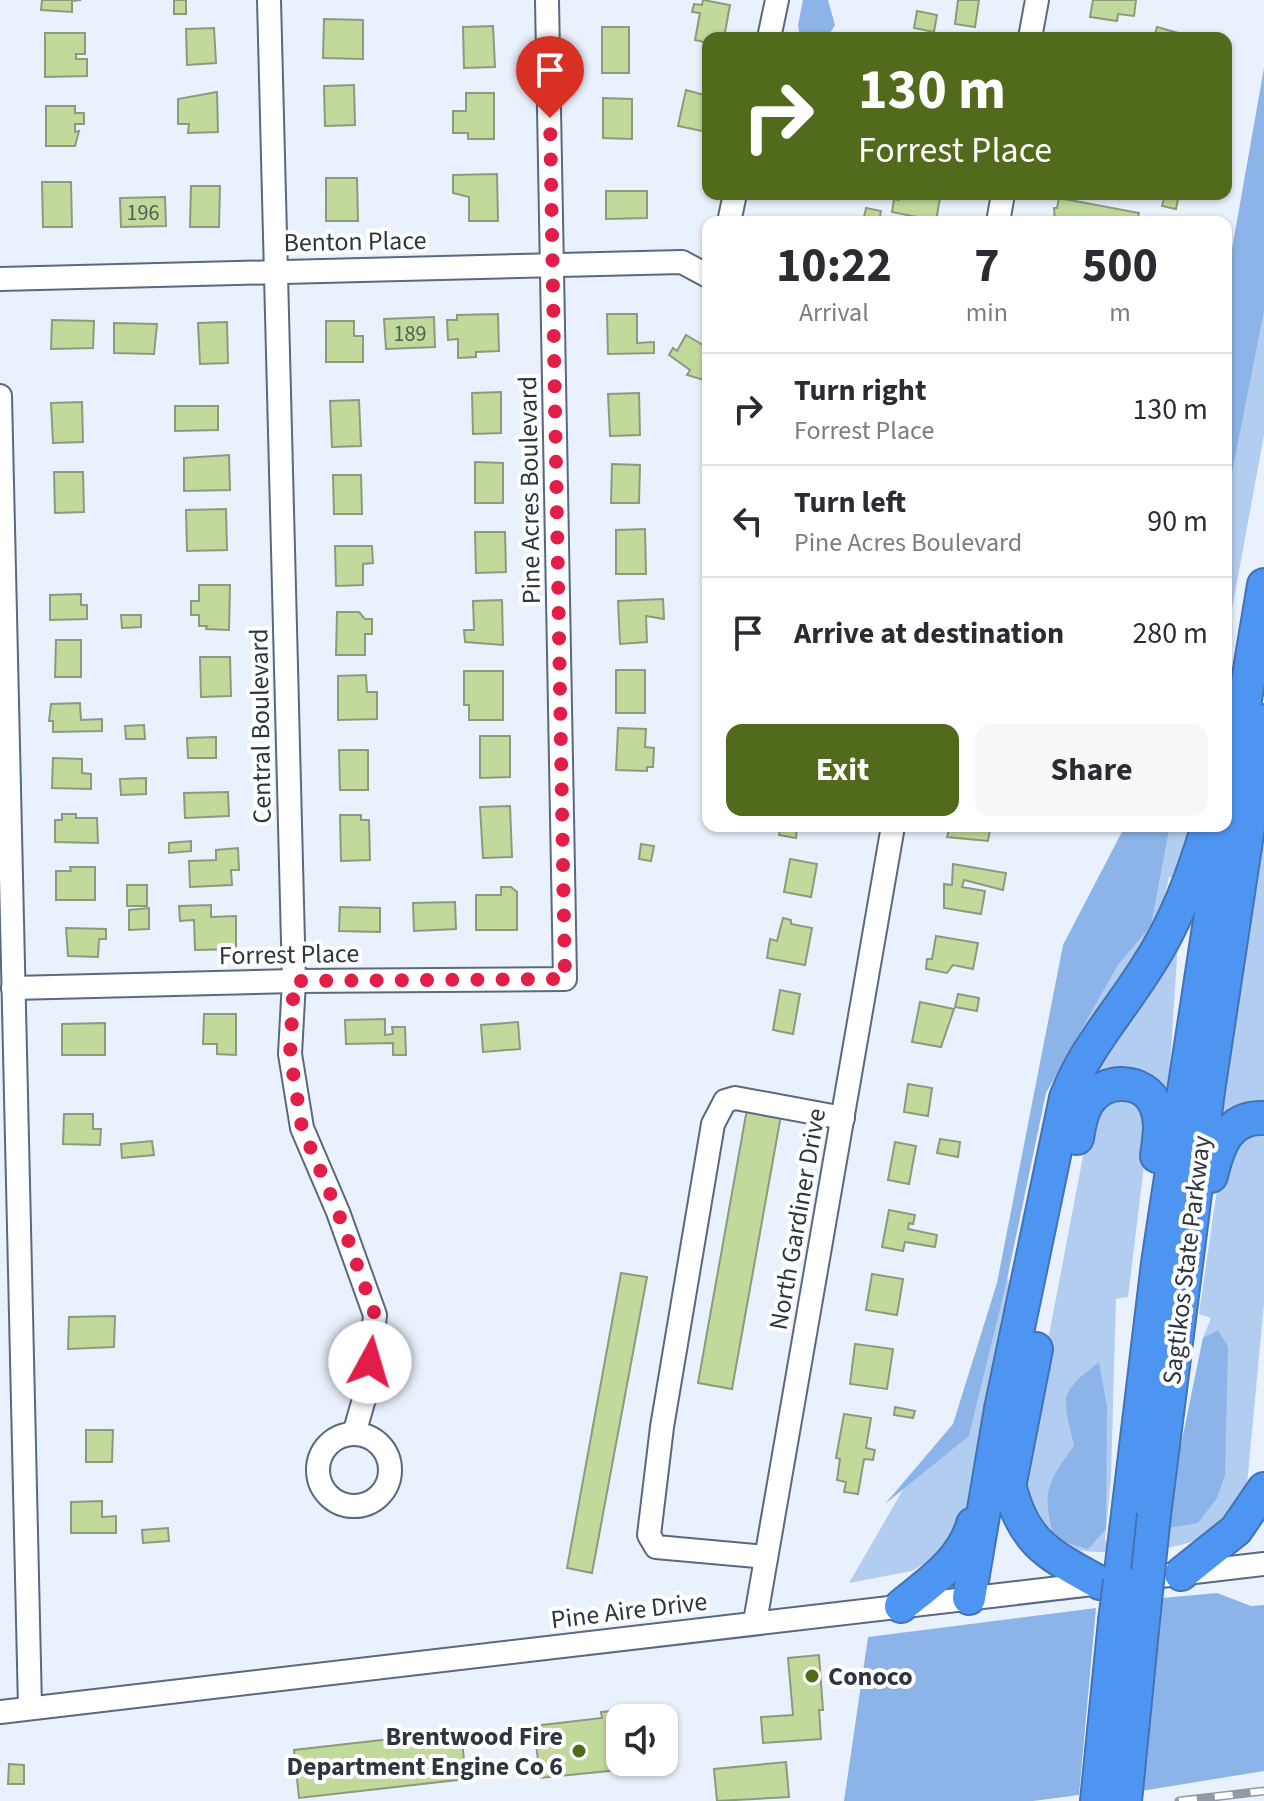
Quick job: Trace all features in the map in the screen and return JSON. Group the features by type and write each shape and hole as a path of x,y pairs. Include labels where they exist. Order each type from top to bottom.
{"highway":[{"name":"Sagtikos State Parkway","path":"1141,1514 1182,1287 1252,720 1264,585"},
{"name":"Sagtikos State Parkway","path":"1232,792 1252,720"},
{"path":"1232,756 1252,720"},
{"path":"978,1597 1066,1098 1089,1048 1133,989 1176,918 1206,832"},
{"name":"Sagtikos State Parkway","path":"1097,1801 1114,1768 1141,1514 1158,1263 1223,832"},
{"path":"901,1606 961,1552 1000,1474 1080,1124 1086,1103 1107,1086 1123,1084 1140,1088 1157,1107 1160,1129 1157,1154 1158,1263"},
{"path":"1182,1287 1221,1142 1243,1120 1264,1118"},
{"path":"1000,1474 1031,1539 1050,1555 1100,1583"},
{"path":"1181,1574 1236,1530 1264,1489"},
{"name":"Sagtikos State Parkway","path":"1114,1768 1125,1801"}],"street":[{"name":"Central Boulevard","path":"269,0 294,981 290,1054 302,1128 338,1212 375,1315 368,1385 354,1434"},
{"name":"Pine Acres Boulevard","path":"547,0 565,979"},
{"path":"770,32 777,0"},
{"path":"1031,32 1037,0"},
{"name":"Benton Place","path":"0,279 682,262 702,273"},
{"path":"0,396 30,1708"},
{"name":"North Gardiner Drive","path":"755,1622 892,832"},
{"name":"Forrest Place","path":"13,988 294,981 565,979"},
{"path":"766,1557 656,1547 649,1535 662,1427 713,1124 725,1101 735,1098 843,1118"},
{"name":"Pine Aire Drive","path":"0,1712 1264,1564"}],"shaded area":[{"path":"803,0 828,0 835,25 831,32 799,32"},
{"path":"1264,68 1264,312 1232,474 1232,249"},
{"path":"1264,312 1264,435 1232,609 1232,474"},
{"path":"1264,828 1264,1104 1217,1124 1261,829"},
{"path":"1122,832 1169,832 1151,926 1118,965 1046,1093 1005,1289 969,1436 885,1504 953,1424 997,1283 1063,945"},
{"path":"1169,832 1195,832 1177,878 1169,877 1159,922 1122,980 1082,1029 1118,965 1151,926"},
{"path":"1179,925 1168,1100 1080,1094"},
{"path":"1132,1093 1149,1124 1128,1297 1116,1299 1111,1476 1105,1541 1169,1532 1172,1489 1203,1338 1211,1318 1199,1314 1224,1146 1264,1127 1264,1304 1246,1495 1223,1523 1191,1542 1143,1551 1085,1551 1057,1544 1051,1539 1040,1526 1020,1487 1092,1109"},
{"path":"1008,1276 1013,1317 972,1497 960,1533 938,1555 912,1571 849,1583 904,1488 969,1436"},
{"path":"1218,1330 1228,1347 1225,1475 1217,1498 1198,1523 1168,1528 1172,1489 1203,1338"},
{"path":"1099,1362 1107,1407 1106,1529 1088,1549 1054,1539 1048,1499 1052,1480 1074,1446 1067,1417 1067,1398 1076,1382"},
{"path":"1217,1593 1251,1606 1264,1605 1264,1771 1141,1791 1162,1598"},
{"path":"1096,1608 1079,1795 1033,1801 844,1801 868,1637"}],"building":[{"path":"42,0 81,0 72,1 72,12 41,10"},
{"path":"174,0 186,0 186,14 174,14"},
{"path":"703,0 730,5 725,32 702,32 702,42 695,40 700,13 692,12 694,4 702,5"},
{"path":"958,0 979,0 975,27 955,24"},
{"path":"1093,0 1136,0 1134,16 1118,14 1117,21 1090,17"},
{"path":"917,11 937,15 934,32 914,28"},
{"path":"324,19 363,20 363,59 323,58"},
{"path":"493,26 495,67 464,68 463,27"},
{"path":"602,27 629,27 629,73 602,73"},
{"path":"1157,27 1175,32 1156,32"},
{"path":"214,28 216,63 187,65 186,29"},
{"path":"45,33 85,33 85,54 76,54 76,59 87,59 87,76 45,77"},
{"path":"354,85 355,125 325,126 324,86"},
{"path":"686,90 702,94 702,131 678,126"},
{"path":"217,92 218,132 188,133 189,124 178,124 178,99"},
{"path":"466,93 494,93 494,139 468,139 468,133 453,133 453,111 466,111"},
{"path":"603,98 632,99 632,139 603,138"},
{"path":"46,106 75,106 75,113 84,113 84,124 75,124 75,132 79,131 75,146 46,146"},
{"path":"497,174 498,221 469,221 469,197 453,193 453,175"},
{"path":"326,178 357,178 358,221 326,221"},
{"path":"42,182 71,182 72,227 43,227"},
{"path":"191,186 220,186 219,227 190,227"},
{"path":"606,191 647,191 647,218 606,219"},
{"path":"165,197 166,226 121,227 120,198"},
{"path":"894,200 940,200 937,216 892,212"},
{"path":"1059,200 1070,200 1139,213 1138,216 1055,216 1054,208 1057,208"},
{"path":"1164,200 1178,200 1176,209 1162,206"},
{"path":"866,208 881,211 880,216 864,216"},
{"path":"498,314 499,351 476,352 476,357 458,358 458,339 448,340 447,320 457,320 457,315"},
{"path":"607,314 637,314 637,343 654,342 654,353 608,354"},
{"path":"434,317 435,347 386,349 384,319"},
{"path":"52,320 94,321 93,348 51,349"},
{"path":"326,321 354,321 354,336 363,336 363,362 326,362"},
{"path":"227,322 228,363 200,364 198,323"},
{"path":"114,323 157,324 154,354 114,353"},
{"path":"686,335 702,344 702,380 687,375 690,370 669,355 673,348 677,351"},
{"path":"501,392 501,433 473,434 472,393"},
{"path":"639,393 640,435 610,436 608,394"},
{"path":"359,400 361,446 332,447 330,401"},
{"path":"82,402 83,442 53,443 51,403"},
{"path":"175,406 218,406 218,430 175,431"},
{"path":"229,455 230,490 184,491 184,458"},
{"path":"475,462 503,463 503,503 475,503"},
{"path":"612,464 640,465 639,503 611,503"},
{"path":"54,472 83,472 84,512 55,513"},
{"path":"333,475 361,475 362,514 334,514"},
{"path":"226,509 227,550 187,551 186,510"},
{"path":"645,529 646,574 616,574 616,530"},
{"path":"475,532 505,532 506,572 476,573"},
{"path":"335,546 372,546 373,563 363,564 363,585 336,586"},
{"path":"199,585 230,585 229,630 206,629 207,626 199,626 199,615 191,615 191,601 199,601"},
{"path":"81,594 81,605 87,605 87,619 50,620 50,595"},
{"path":"663,599 664,619 646,616 647,642 620,644 618,601"},
{"path":"502,600 503,645 465,642 464,630 474,630 473,601"},
{"path":"337,612 359,612 365,619 372,619 372,634 365,634 365,655 336,655"},
{"path":"121,615 141,615 141,627 122,628"},
{"path":"56,640 81,640 81,677 55,677"},
{"path":"200,657 230,657 231,696 201,697"},
{"path":"616,670 645,670 645,713 616,713"},
{"path":"464,671 503,671 503,720 469,720 469,705 464,705"},
{"path":"366,675 367,692 377,692 377,719 338,720 338,676"},
{"path":"80,703 81,720 102,719 102,731 53,732 53,721 49,721 51,704"},
{"path":"144,725 145,739 126,739 125,726"},
{"path":"618,728 646,729 645,747 654,748 653,767 647,767 647,771 616,770"},
{"path":"480,736 510,736 510,777 480,778"},
{"path":"216,737 216,758 188,758 187,738"},
{"path":"339,750 368,750 368,790 340,790"},
{"path":"53,758 82,759 82,773 91,774 91,789 52,788"},
{"path":"146,778 146,794 121,795 120,779"},
{"path":"228,792 229,816 185,818 184,793"},
{"path":"510,806 512,857 483,858 480,807"},
{"path":"62,814 97,818 98,843 55,842 55,820 62,820"},
{"path":"340,815 361,815 361,820 369,820 370,860 341,861"},
{"path":"780,832 797,832 796,838 779,835"},
{"path":"948,832 990,832 988,841 947,837"},
{"path":"191,841 191,851 169,853 169,843"},
{"path":"641,844 654,846 651,861 639,859"},
{"path":"238,848 239,870 231,870 232,885 190,887 189,861 216,860 216,850"},
{"path":"790,859 817,864 811,897 784,892"},
{"path":"953,864 1006,873 1003,890 964,880 962,887 985,891 981,914 944,908 944,884 952,885"},
{"path":"70,867 95,867 95,900 56,900 56,871 71,871"},
{"path":"127,885 147,885 147,906 127,906"},
{"path":"501,887 511,887 517,892 517,930 476,930 476,895 501,895"},
{"path":"455,902 456,929 414,931 413,903"},
{"path":"211,905 211,917 236,916 236,949 195,950 194,920 180,921 179,906"},
{"path":"340,907 380,908 380,932 339,931"},
{"path":"149,908 149,929 129,930 129,910"},
{"path":"783,918 791,920 791,924 812,928 805,965 767,958 770,939 777,941"},
{"path":"66,928 106,929 106,939 99,939 98,957 68,956"},
{"path":"936,936 978,943 973,969 953,965 947,973 926,969 927,959 932,959"},
{"path":"780,990 800,994 793,1034 773,1030"},
{"path":"958,994 979,998 977,1011 955,1007"},
{"path":"920,1002 954,1009 941,1047 912,1042"},
{"path":"204,1014 236,1014 236,1055 217,1054 217,1044 203,1044"},
{"path":"385,1019 385,1035 393,1034 392,1027 405,1027 406,1055 393,1055 393,1043 346,1044 345,1020"},
{"path":"518,1022 520,1049 483,1052 481,1025"},
{"path":"105,1023 105,1055 62,1055 62,1024"},
{"path":"908,1084 932,1088 928,1116 904,1112"},
{"path":"747,1109 781,1115 732,1389 698,1383"},
{"path":"64,1114 93,1114 93,1129 101,1129 100,1145 63,1144"},
{"path":"940,1139 960,1142 958,1157 937,1153"},
{"path":"152,1141 154,1155 122,1158 121,1144"},
{"path":"895,1142 916,1146 909,1184 888,1180"},
{"path":"889,1210 915,1215 908,1229 937,1235 935,1247 905,1242 903,1251 882,1247"},
{"path":"621,1273 647,1277 592,1573 567,1568"},
{"path":"872,1274 903,1279 897,1315 866,1310"},
{"path":"115,1316 114,1347 68,1349 69,1317"},
{"path":"855,1344 893,1349 887,1389 850,1384"},
{"path":"895,1407 915,1411 913,1418 894,1415"},
{"path":"844,1414 871,1418 866,1448 875,1450 873,1460 864,1459 858,1494 844,1492 846,1482 837,1480 840,1459 836,1458"},
{"path":"86,1430 113,1430 112,1462 86,1462"},
{"path":"102,1501 102,1517 116,1516 116,1533 71,1533 71,1502"},
{"path":"168,1528 169,1541 143,1543 142,1530"},
{"path":"819,1655 823,1710 819,1710 821,1739 763,1743 761,1717 793,1715 788,1658"},
{"name":"Brentwood Fire Department Engine Co 6","path":"601,1712 606,1712 606,1771 540,1778 534,1726 602,1718"},
{"path":"461,1731 466,1779 299,1798 294,1750"},
{"path":"786,1762 789,1797 717,1801 714,1769"},
{"path":"9,1764 24,1765 24,1784 8,1784"}],"railway":[{"path":"1179,1801 1264,1791"}],"place":[{"name":"Conoco","path":"812,1676"},
{"name":"Brentwood Fire Department Engine Co 6","path":"579,1751"}],"route":[{"path":"370,1362 375,1315 338,1212 302,1128 290,1054 294,981 565,979 550,118"}]}
